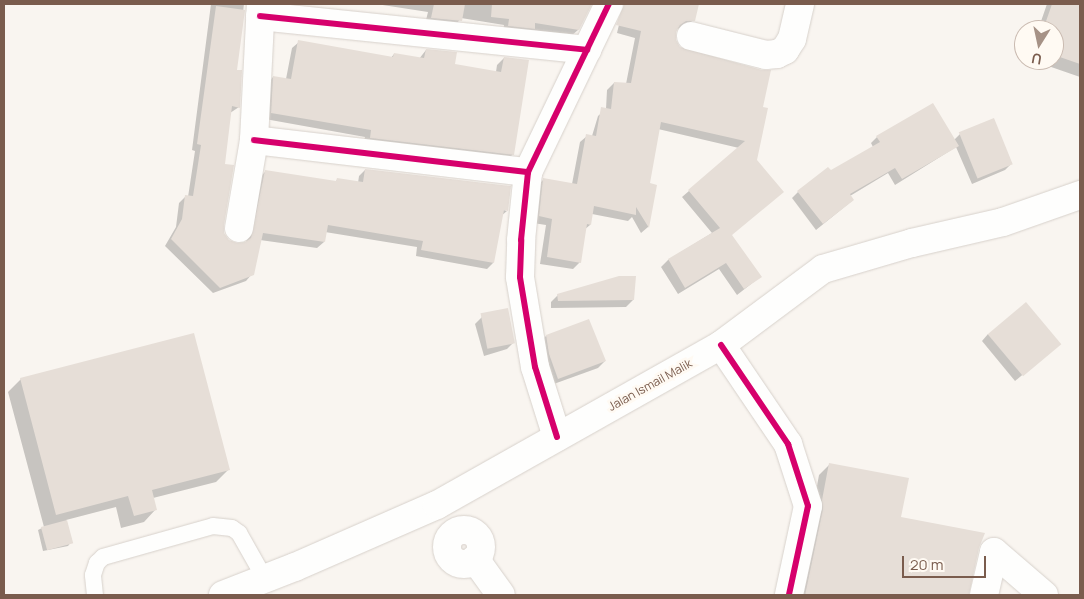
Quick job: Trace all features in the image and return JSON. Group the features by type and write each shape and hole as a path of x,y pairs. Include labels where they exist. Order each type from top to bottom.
{"street":[{"path":"557,437 535,367 520,277 521,240 528,172 609,4"},
{"path":"691,36 766,55 777,54 785,50 792,39 800,4"},
{"path":"239,228 254,140 261,10 587,50"},
{"path":"254,140 528,172"},
{"name":"Jalan Ismail Malik","path":"229,595 437,505 721,345 823,269 912,243 1004,222 1080,195"},
{"path":"721,345 788,444 808,506 789,595"},
{"path":"437,505 452,534 459,530 467,530 479,538 480,553 475,559 501,595"},
{"path":"984,595 994,552 1044,595"}],"lane":[{"path":"95,595 92,575 97,563 103,557 213,526 232,528 239,533 265,579"}],"building":[{"path":"434,4 465,4 462,21 431,18"},
{"path":"492,4 592,4 579,30 535,23 535,29 508,26 509,19 491,17"},
{"path":"624,4 699,4 695,21 686,21 680,25 676,32 676,40 680,47 762,70 771,70 763,107 768,108 757,160 784,192 732,235 762,277 744,289 726,263 685,288 668,259 720,228 688,190 745,141 661,122 650,183 657,185 649,228 636,207 636,215 594,206 591,225 587,224 581,263 547,257 552,219 539,216 543,178 577,184 586,134 596,136 601,107 611,109 614,82 631,83 641,31 616,25"},
{"path":"1052,4 1080,4 1080,64 1064,58 1064,20 1046,20"},
{"path":"216,6 245,10 237,70 242,70 240,108 232,106 225,164 234,165 224,225 224,233 229,240 237,243 245,242 251,238 265,170 336,181 337,178 363,182 365,169 511,186 508,211 504,210 494,263 421,250 423,241 328,225 325,242 263,233 254,275 220,288 171,239 182,219 185,195 193,196 201,145 197,144"},
{"path":"298,40 393,57 394,53 424,58 426,49 457,52 455,64 501,72 504,57 529,60 514,155 370,138 371,130 271,113 273,76 291,79"},
{"path":"933,103 959,146 902,179 895,168 850,194 854,200 823,224 797,191 828,167 831,170 880,142 876,136"},
{"path":"994,118 1013,164 977,179 959,132"},
{"path":"619,276 636,276 634,300 558,301 557,294"},
{"path":"1026,302 1061,344 1023,376 988,334"},
{"path":"508,308 515,343 487,349 481,313"},
{"path":"589,319 606,361 558,379 549,354 546,335"},
{"path":"194,333 230,470 152,490 157,510 134,516 128,496 56,515 20,378"},
{"path":"829,463 909,478 901,517 985,533 979,548 969,595 805,595 823,509 822,500"},
{"path":"67,520 73,543 47,550 41,527"}],"cycle path":[{"path":"557,437 535,367 520,277 521,240 528,172 609,4"},
{"path":"260,16 587,50"},
{"path":"254,140 528,172"},
{"path":"721,345 788,444 808,506 789,595"}]}
